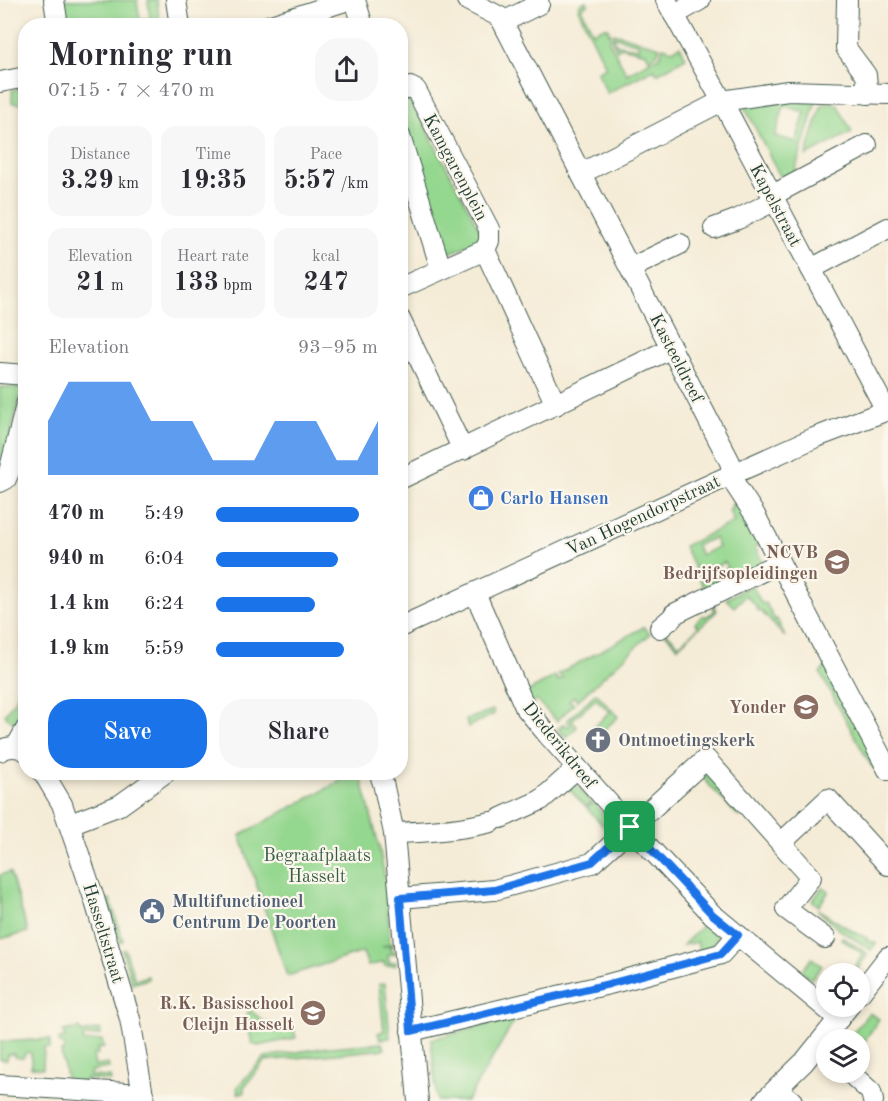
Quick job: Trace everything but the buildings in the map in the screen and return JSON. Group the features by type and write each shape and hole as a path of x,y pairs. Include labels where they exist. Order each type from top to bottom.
{"street":[{"path":"54,0 57,18"},
{"path":"176,0 179,18"},
{"path":"293,18 348,0"},
{"path":"355,0 361,18"},
{"name":"Kasteeldreef","path":"467,0 500,17 730,462 736,486 755,515 888,770"},
{"path":"670,7 700,0"},
{"path":"847,0 846,48 866,75 867,94"},
{"path":"506,28 538,4"},
{"name":"Kapelstraat","path":"670,7 887,410"},
{"path":"0,82 18,79"},
{"name":"Kamgarenplein","path":"408,88 416,90 489,229 489,240 485,250"},
{"path":"582,173 722,101 788,91 888,94"},
{"path":"714,228 773,199 867,145"},
{"name":"Kamgarenplein","path":"408,162 441,269"},
{"path":"811,269 888,228"},
{"path":"631,268 680,244"},
{"path":"408,284 485,250 556,405"},
{"path":"408,336 463,450"},
{"path":"408,475 672,348"},
{"path":"0,374 18,375"},
{"name":"Van Hogendorpstraat","path":"408,623 733,474 814,438 887,410"},
{"path":"0,482 6,479 9,472 18,437"},
{"path":"660,628 674,614 779,562"},
{"name":"Diederikdreef","path":"475,593 525,707 577,768 712,914 816,992"},
{"path":"400,898 494,890 592,862 706,759 811,877 786,909 825,938"},
{"path":"394,833 431,832 472,827 496,820 540,800 577,768"},
{"name":"Hasseltstraat","path":"48,780 62,804 70,824 130,1019 144,1098"},
{"path":"70,824 120,805 155,780"},
{"path":"382,780 394,833 418,1101"},
{"path":"781,843 828,799 888,866"},
{"path":"411,1031 601,986 721,954 738,935"},
{"path":"870,980 888,957"},
{"path":"778,1097 816,1056"},
{"path":"861,1083 871,1092 873,1101"},
{"path":"0,1085 144,1098"}],"green space":[{"path":"62,0 138,0 140,18 65,18"},
{"path":"148,0 157,0 159,18 150,18"},
{"path":"586,1 588,4 581,8 593,32 605,27 609,29 608,32 611,33 609,41 627,74 660,56 663,47 672,50 680,46 686,58 657,74 654,69 607,93 597,72 606,67 578,9 580,4"},
{"path":"614,33 660,47 657,54 649,59 646,53 621,47 617,50 612,40","holes":["615,37 639,44 638,48 618,45 614,41"]},
{"path":"18,89 18,103 12,103 12,90"},
{"path":"408,94 484,238 443,256 408,147"},
{"path":"817,98 794,174 782,180 744,106","holes":["784,106 805,112 796,142 775,136"]},
{"path":"822,104 837,104 852,132 806,156"},
{"path":"0,387 18,388 18,405 0,476"},
{"path":"738,502 764,542 755,547 763,563 716,584 713,576 728,568 725,562 708,570 714,584 704,589 684,546 734,522 729,511 732,508 731,505","holes":["714,538 718,547 701,555 696,545"]},
{"path":"752,585 762,604 766,603 775,620 777,619 785,637 760,610 758,611 746,595 734,607 726,599"},
{"path":"717,603 714,607 717,611 678,647 663,631 679,645 699,627 695,623 703,615 705,617 715,611 712,607"},
{"path":"644,627 650,634 577,701 574,696 569,701 574,704 557,721 536,700 529,706 524,694 555,676 558,681 563,678 558,674"},
{"path":"828,665 881,770 878,773 870,764 820,673"},
{"path":"596,693 618,717 601,733 595,726 610,712 596,699 572,720 577,727 566,738 558,729 564,724 568,727 571,724 567,721"},
{"path":"18,694 18,723 14,723 5,714"},
{"path":"493,710 494,714 468,727 466,720"},
{"path":"704,772 745,812 739,817 700,775"},
{"name":"Begraafplaats Hasselt","path":"342,780 362,780 386,884 390,944 382,947 394,944 390,947 390,951 395,951 395,954 388,955 389,963 396,962 396,965 385,966 384,962 368,966 363,952 287,976 240,835"},
{"path":"572,781 591,802 586,807 566,786"},
{"path":"593,803 614,826 608,831 587,808"},
{"path":"10,872 28,932 0,939 0,875"},
{"path":"822,888 829,891 819,906 812,901"},
{"path":"110,899 123,941 119,942 106,901"},
{"path":"817,909 867,938 866,940 876,943 871,950 837,928"},
{"path":"704,924 719,936 710,948 699,951 697,942 683,945"},
{"path":"842,937 868,954 862,963 857,963 863,954 841,939"},
{"path":"125,949 135,980 148,976 148,979 132,984 122,950"},
{"path":"812,958 818,963 816,963 816,973 811,979 801,971"},
{"path":"385,983 390,1038 380,1039 378,1033 384,1031 379,984"},
{"path":"248,1011 266,1023 293,1027 296,1038 258,1046 252,1043 246,1018"},
{"path":"870,1014 879,1019 870,1033 870,1029 855,1029 866,1017 870,1017"},
{"path":"516,1018 467,1101 437,1101 431,1039"},
{"path":"80,1028 81,1033 100,1029 101,1035 83,1037 84,1042 102,1040 104,1048 97,1049 98,1054 93,1055 95,1066 108,1064 109,1068 91,1071 90,1076 110,1077 111,1081 85,1079 84,1087 67,1082 61,1052 64,1051 64,1045 60,1044 59,1039 65,1038 63,1031"},
{"path":"50,1039 50,1048 44,1048 43,1068 31,1067 31,1053 26,1052 23,1058 8,1054 7,1060 0,1059 0,1042"},
{"path":"382,1043 385,1049 265,1061 244,1087 244,1093 238,1093 237,1087 265,1057 328,1047"}],"place":[{"name":"Carlo Hansen","path":"481,498"},
{"name":"NCVB Bedrijfsopleidingen","path":"837,562"},
{"name":"Yonder","path":"806,707"},
{"name":"Ontmoetingskerk","path":"598,740"},
{"name":"Multifunctioneel Centrum De Poorten","path":"152,911"},
{"name":"R.K. Basisschool Cleijn Hasselt","path":"313,1013"}],"route":[{"path":"630,827 712,914 738,935 721,954 609,984 411,1031 400,898 494,890 592,862 630,827"}]}
